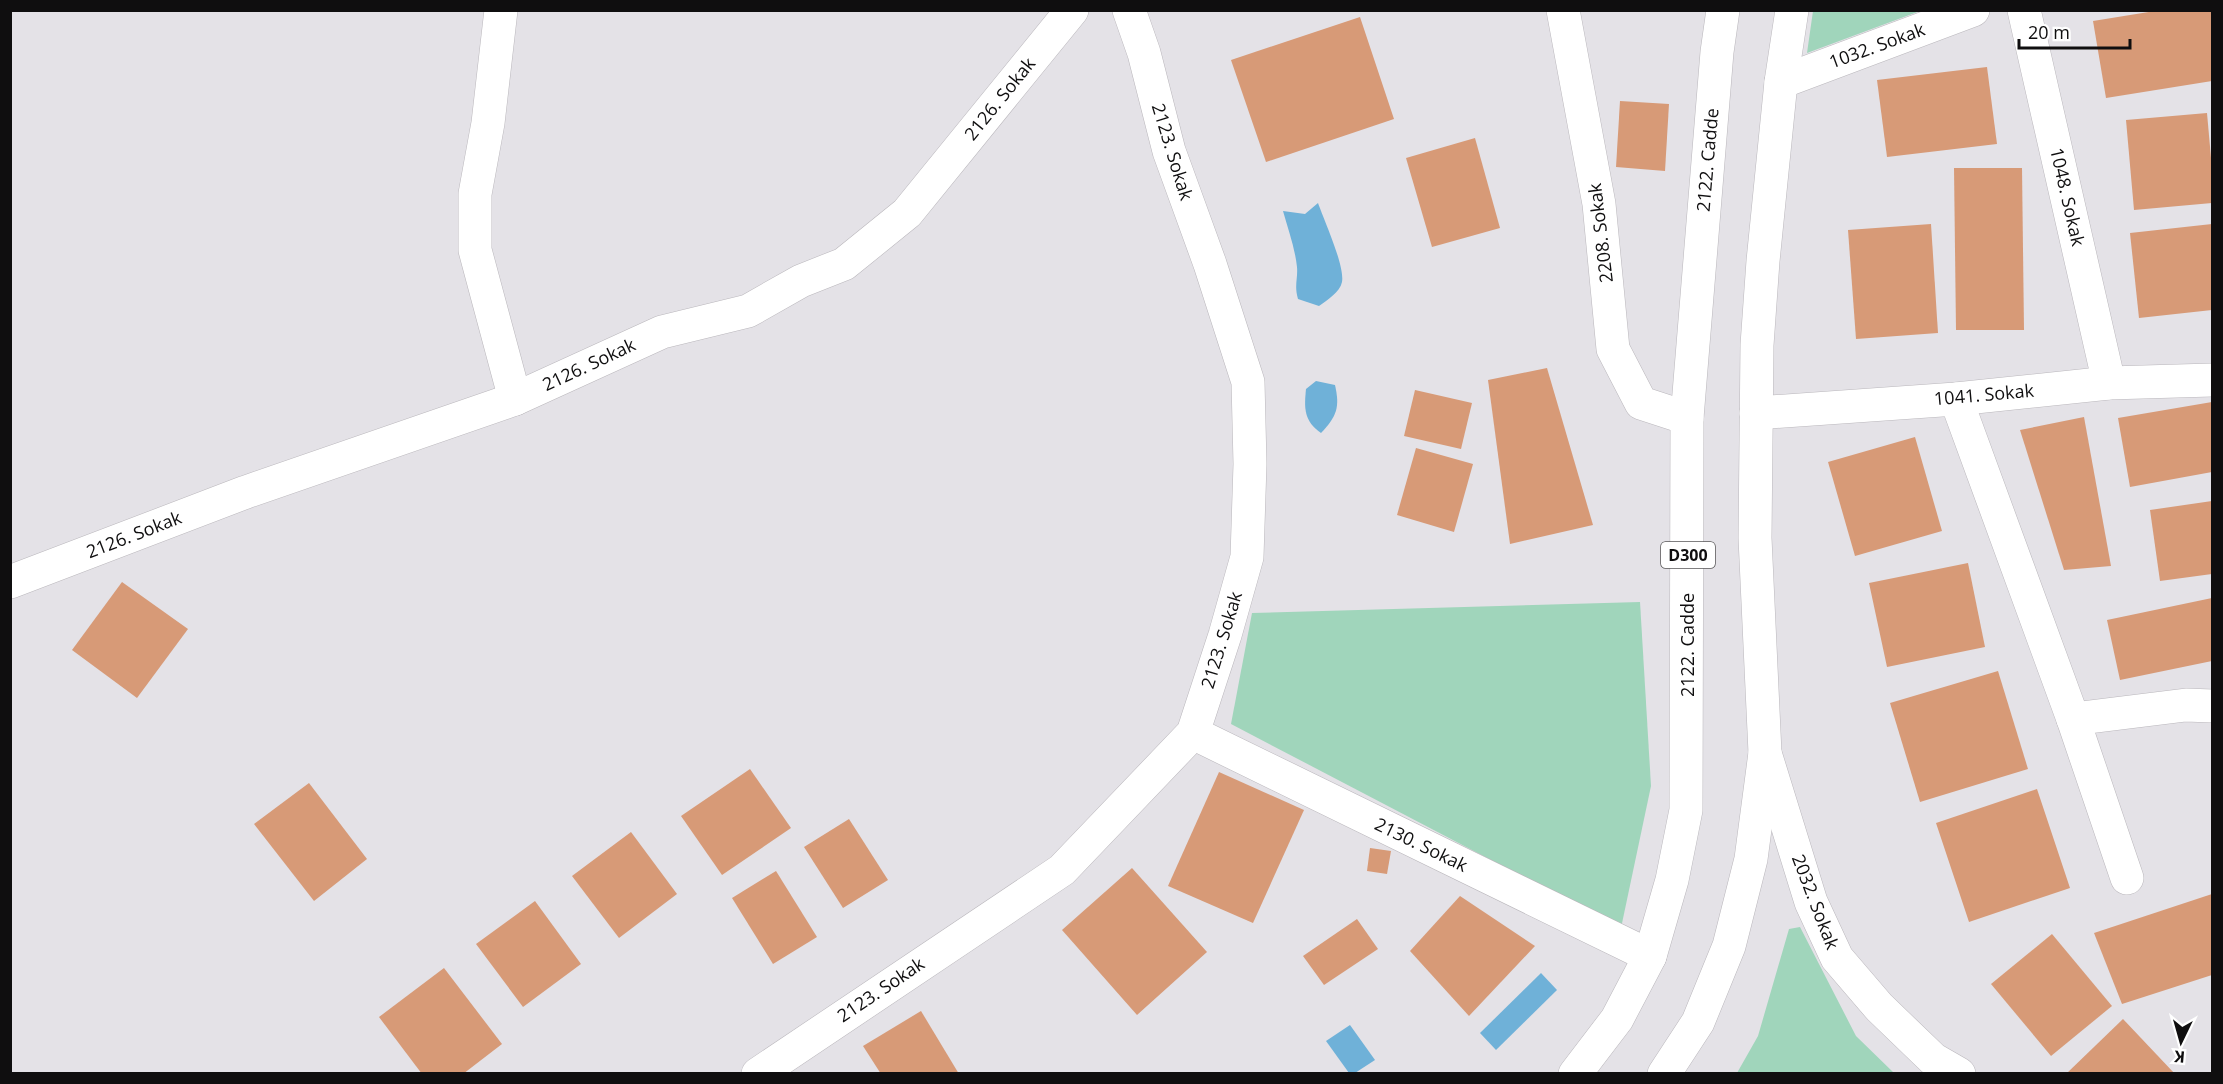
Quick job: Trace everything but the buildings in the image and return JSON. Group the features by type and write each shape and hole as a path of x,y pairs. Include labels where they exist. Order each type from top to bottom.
{"main road":[{"path":"501,10 488,123 476,194 474,250 515,399"},
{"name":"2126. Sokak","path":"10,582 246,492 515,399 662,332 748,311 801,281 844,264 907,213 1072,10"},
{"name":"2123. Sokak","path":"778,1067 1062,870 1192,733 1225,635 1246,557 1250,465 1248,382 1210,264 1169,151 1144,53 1129,10"},
{"name":"2208. Sokak","path":"1563,10 1599,204 1613,349 1641,403 1688,418"},
{"name":"2122. Cadde","path":"1575,1074 1617,1019 1650,956 1672,880 1686,810 1688,418 1717,52 1723,10"},
{"path":"1664,1074 1698,1022 1729,946 1751,858 1765,753 1755,538 1757,345 1781,82 1792,10"},
{"name":"1032. Sokak","path":"1781,82 1973,10"},
{"name":"1048. Sokak","path":"2024,10 2109,383"},
{"name":"1041. Sokak","path":"1756,413 1956,399 2109,383 2212,380"},
{"path":"1956,399 2073,719 2127,878"},
{"path":"2073,719 2186,705 2212,706"},
{"name":"2130. Sokak","path":"1192,733 1650,956"},
{"name":"2032. Sokak","path":"1765,753 1811,902 1837,958 1879,1007 1933,1059 1959,1074"}],"green space":[{"path":"1813,10 1920,11 1807,53"},
{"path":"1640,602 1651,786 1621,928 1231,724 1252,613"},
{"path":"1800,927 1856,1036 1894,1073 1737,1073 1758,1036 1789,929"}],"water":[{"path":"1318,203 1337,254 1342,275 1339,289 1319,306 1298,299 1296,260 1283,211 1305,214"},
{"path":"1316,381 1335,385 1337,399 1334,416 1321,433 1311,424 1305,409 1306,389"},
{"path":"1541,973 1557,990 1496,1050 1480,1033"},
{"path":"1350,1025 1375,1060 1355,1073 1349,1073 1326,1041"}]}
